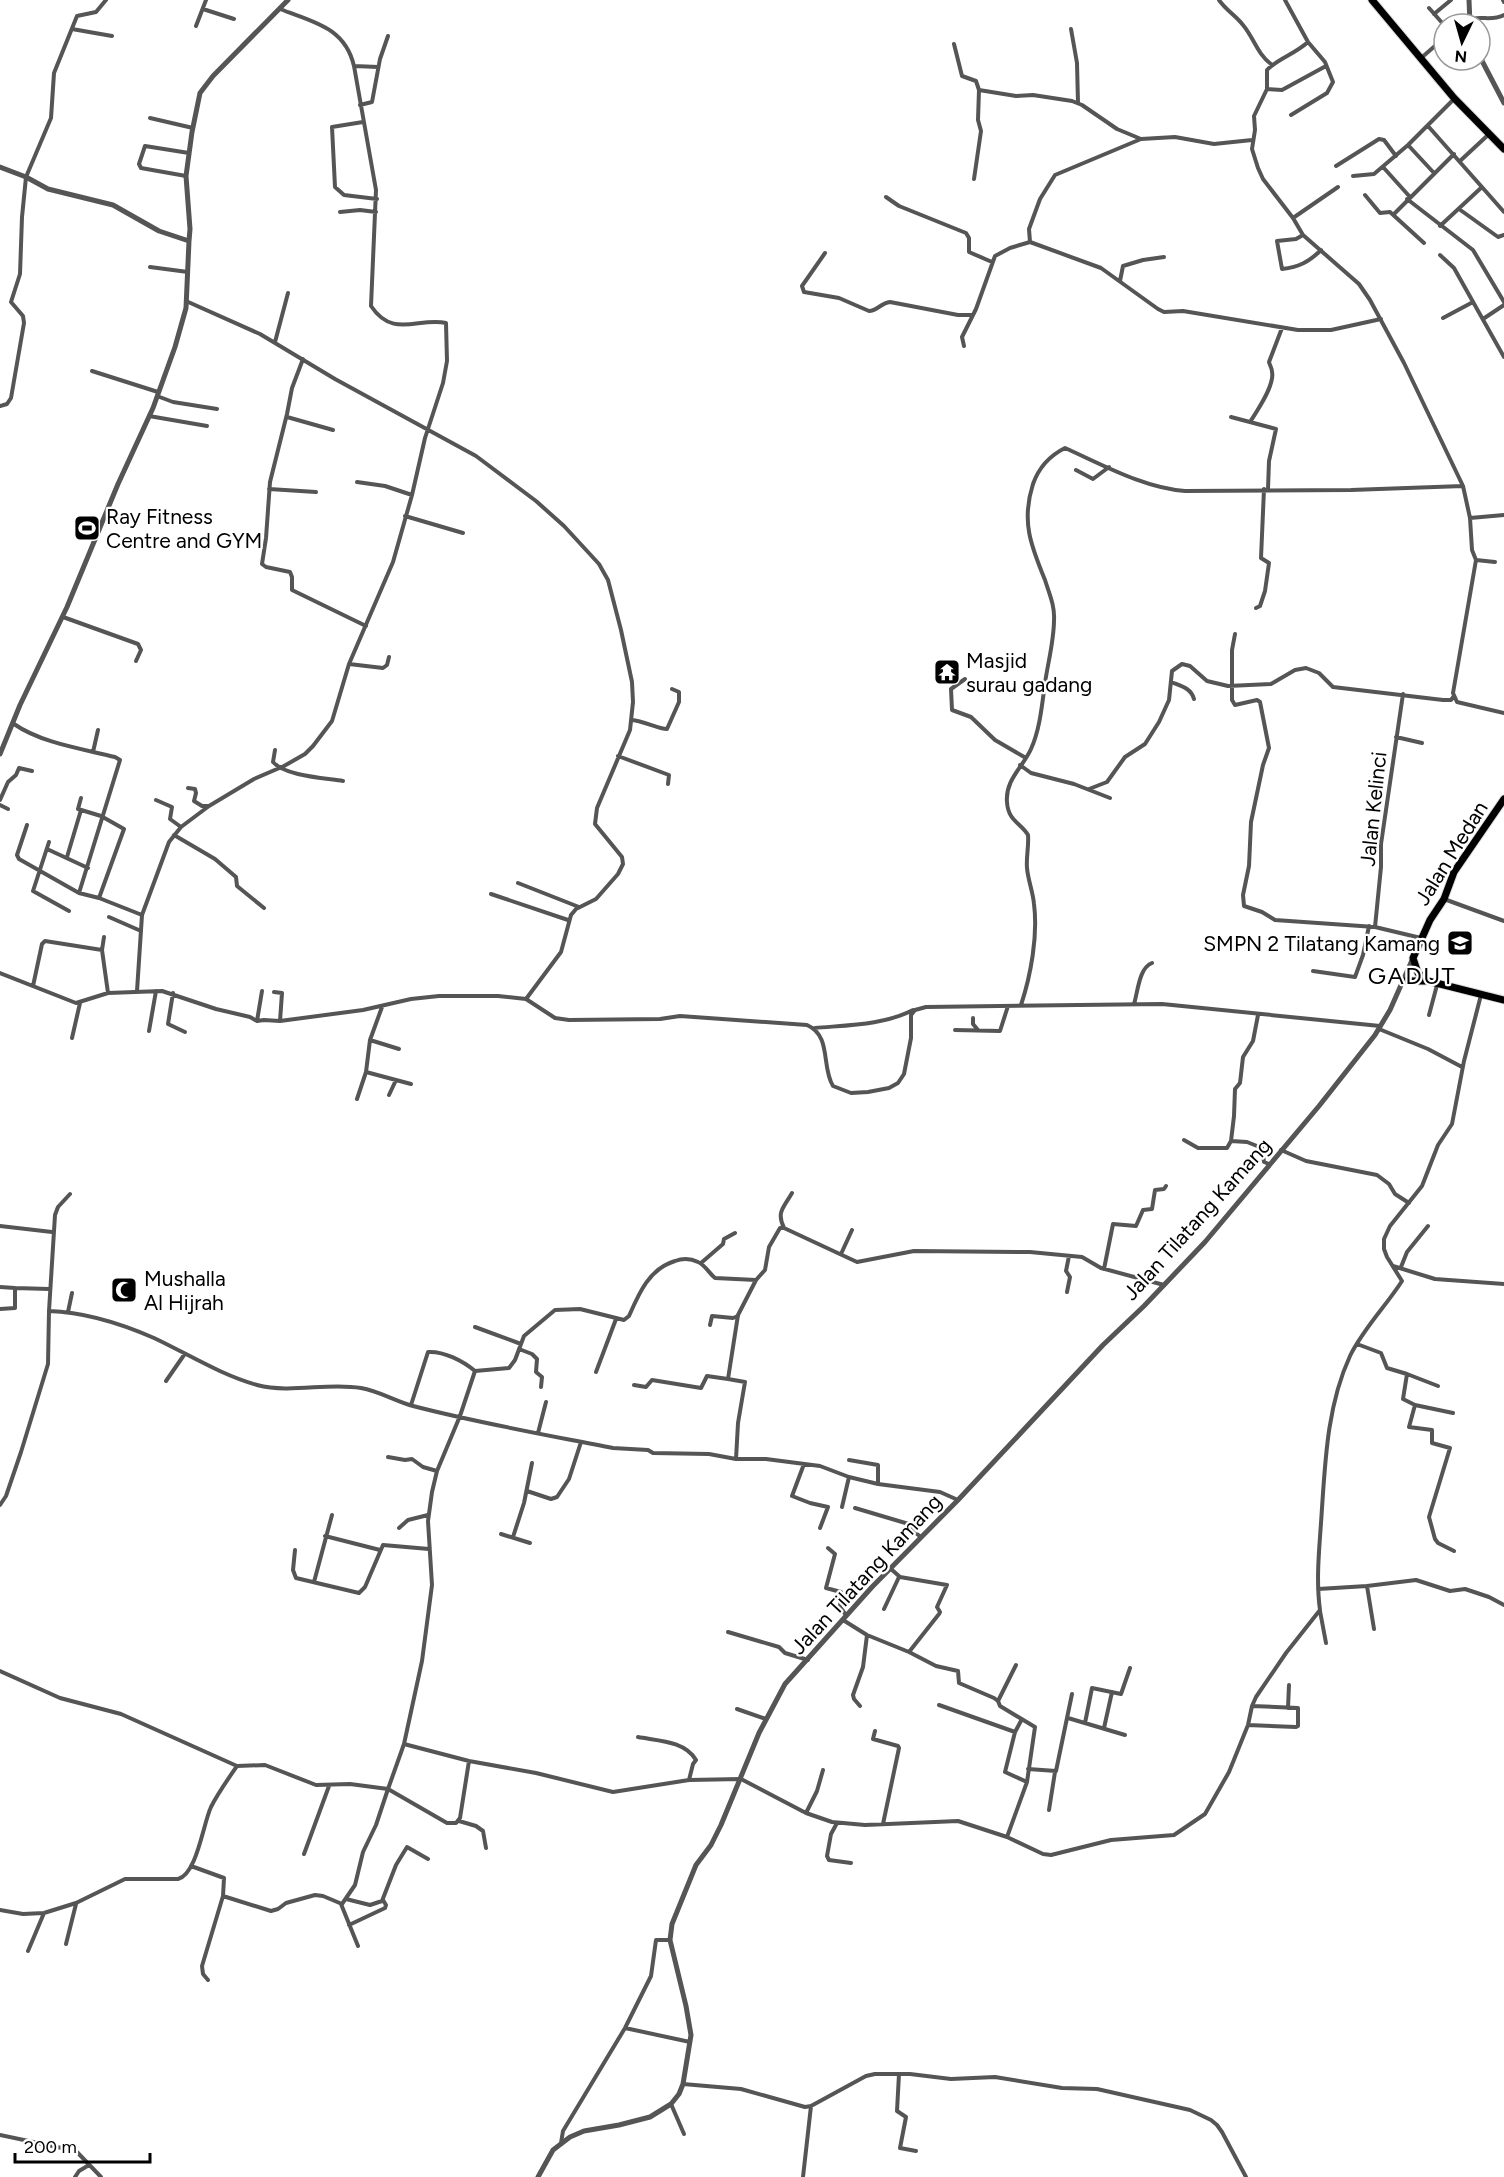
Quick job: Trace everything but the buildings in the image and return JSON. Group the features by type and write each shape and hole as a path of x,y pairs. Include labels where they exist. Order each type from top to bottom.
{"highway":[{"path":"1372,0 1454,98 1503,150"},
{"name":"Jalan Medan","path":"1413,958 1430,920 1444,898 1454,872 1504,799"},
{"path":"1413,958 1418,973 1428,981 1504,1000"},
{"path":"1403,981 1428,981"}],"street":[{"path":"0,406 7,404 11,398 24,323 23,316 11,302 20,274 26,177 51,118 54,73 78,14 96,12 106,0"},
{"path":"196,26 206,0"},
{"path":"0,754 20,705 63,616 149,416 175,347 186,301 189,272 190,229 186,176 200,93 288,0"},
{"path":"1219,0 1225,9 1244,26 1254,46 1272,65"},
{"path":"1285,0 1308,42 1324,61 1333,82 1328,91 1291,115"},
{"path":"1436,12 1451,0"},
{"path":"1429,8 1432,12"},
{"path":"203,9 234,20"},
{"path":"137,991 142,915 165,849 174,835 209,806 309,750 328,727 349,664 393,562 428,429 445,376 447,326 443,322 408,326 394,324 379,315 371,306 373,230 377,199 349,49 332,31 280,9"},
{"path":"72,29 112,36"},
{"path":"1071,29 1077,63 1078,103"},
{"path":"360,105 372,102 378,68 388,36"},
{"path":"1308,42 1295,53 1272,65 1266,72 1267,89 1254,113 1253,154 1263,179 1303,235 1359,284 1404,363 1463,486 1476,560 1453,689 1454,696 1457,702 1504,713"},
{"path":"954,44 962,76 976,81 978,90 978,120 981,130 974,179"},
{"path":"1420,59 1432,48"},
{"path":"354,66 378,68"},
{"path":"1267,89 1282,90 1326,66"},
{"path":"1488,72 1504,103"},
{"path":"978,90 1016,96 1033,95 1078,103 1114,128 1140,139"},
{"path":"1353,176 1373,175 1428,126 1454,98"},
{"path":"150,118 193,128"},
{"path":"363,122 332,127 335,188 344,195 377,199"},
{"path":"1428,126 1504,212"},
{"path":"1460,161 1488,135"},
{"path":"1030,242 1029,229 1040,199 1055,175 1140,139 1175,137 1214,144 1252,140"},
{"path":"1336,166 1379,139 1384,140 1396,156"},
{"path":"1408,145 1434,172"},
{"path":"186,176 141,168 139,164 145,146 190,153"},
{"path":"1394,214 1454,154"},
{"path":"0,167 48,189 113,205 159,231 189,240"},
{"path":"1383,167 1408,198 1440,226 1473,250 1504,304 1483,319"},
{"path":"1293,218 1338,187"},
{"path":"1440,226 1482,187"},
{"path":"1365,195 1381,213 1394,214 1424,243"},
{"path":"886,197 899,206 966,233 969,238 969,252 992,262"},
{"path":"1459,209 1498,237 1504,235"},
{"path":"340,212 360,210 376,212"},
{"path":"175,237 190,229"},
{"path":"1303,235 1296,239 1277,241 1282,269 1300,266 1321,250"},
{"path":"964,346 962,337 974,315 992,262 998,252 1030,242 1101,268 1149,304 1164,312 1183,311 1282,328 1331,330 1381,319"},
{"path":"825,253 802,286 805,293 839,298 869,311 874,311 888,302 958,315 974,315"},
{"path":"1440,255 1454,268 1504,357"},
{"path":"1120,281 1123,266 1164,257"},
{"path":"150,267 189,272"},
{"path":"275,342 288,293"},
{"path":"186,301 237,322 275,342 476,456 518,486 564,526 598,564 608,580 627,651 632,682 632,720 597,808 596,824 622,857 623,864 618,874 596,898 574,911 568,920 561,952 526,999"},
{"path":"1443,318 1473,302"},
{"path":"1250,422 1261,405 1271,380 1269,362 1282,328"},
{"path":"303,359 292,388 269,489 262,564 290,572 292,590 366,626"},
{"path":"92,371 158,394 173,402 217,409"},
{"path":"149,416 207,426"},
{"path":"287,417 333,430"},
{"path":"1231,417 1276,429 1269,461 1261,558 1269,564 1262,604 1256,608"},
{"path":"1021,1005 1033,949 1035,907 1030,893 1027,866 1028,835 1016,824 1007,804 1009,787 1031,749 1043,708 1054,621 1049,590 1027,532 1027,514 1032,487 1041,465 1065,448 1135,478 1176,490 1351,490 1463,486"},
{"path":"1076,470 1093,479 1109,467"},
{"path":"357,482 385,486 412,495"},
{"path":"269,489 316,492"},
{"path":"1470,518 1504,514"},
{"path":"405,516 463,533"},
{"path":"1476,560 1495,561"},
{"path":"63,616 138,644 141,650 136,661"},
{"path":"1235,634 1232,650 1231,696 1235,705 1257,700 1260,702 1269,748 1263,765 1251,822 1249,866 1243,896 1244,906 1262,912 1275,920 1372,927 1421,938"},
{"path":"349,664 383,668 387,665 389,657"},
{"path":"1089,789 1107,782 1125,757 1145,744 1169,700 1173,669 1185,664 1207,681 1232,686 1271,684 1295,670 1306,669 1318,673 1334,687 1443,700 1451,700 1454,696"},
{"path":"965,679 951,688 951,708 968,716 992,738 1026,758"},
{"path":"1171,682 1185,687 1192,693 1194,699"},
{"path":"632,720 646,722 667,730 679,702 679,692 672,688"},
{"name":"Jalan Kelinci","path":"1313,971 1355,977 1361,962 1372,927 1403,694"},
{"path":"14,724 27,733 79,750 115,756 120,760 79,893"},
{"path":"93,752 98,730"},
{"path":"1396,737 1422,743"},
{"path":"275,750 273,762 280,768 298,774 343,781"},
{"path":"618,756 669,775 668,784"},
{"path":"1020,765 1031,772 1089,789 1110,798"},
{"path":"0,800 8,782 16,776 19,768 32,771"},
{"path":"188,788 195,789 194,801 196,803 209,806"},
{"path":"81,798 78,809 101,816 124,829 99,898"},
{"path":"156,800 172,807 170,819 181,827"},
{"path":"0,805 8,809"},
{"path":"67,858 81,810"},
{"path":"27,825 16,857 79,893 99,898 142,915"},
{"path":"174,835 219,862 236,877 237,886 264,908"},
{"path":"49,842 33,891 69,911"},
{"path":"46,849 88,868"},
{"path":"518,883 579,907"},
{"path":"491,894 568,920"},
{"path":"1444,898 1504,921"},
{"path":"109,917 141,931"},
{"path":"104,937 102,950 108,993"},
{"path":"33,986 42,944 45,941 102,950"},
{"name":"Jalan Tilatang Kamang","path":"671,2104 683,2084 690,2042 690,2024 670,1940 674,1918 696,1865 711,1845 766,1719 785,1684 844,1617 958,1500 1103,1345 1205,1242 1380,1028 1413,958"},
{"path":"1134,1004 1143,970 1146,965 1152,963"},
{"path":"0,973 72,1002 80,1003 108,993 156,991 173,993 257,1021 280,1022 439,996 498,996 526,999 555,1018 680,1016 796,1024 815,1028 863,1024 901,1017 929,1006 1170,1005 1380,1028 1462,1067"},
{"path":"1429,1015 1437,985"},
{"path":"148,1031 156,991"},
{"path":"257,1021 262,991"},
{"path":"274,992 282,993 280,1022"},
{"path":"173,993 168,1024 185,1032"},
{"path":"1326,1643 1318,1589 1329,1432 1338,1387 1357,1344 1402,1281 1384,1249 1384,1239 1390,1226 1422,1186 1438,1145 1452,1124 1462,1067 1482,994"},
{"path":"72,1038 80,1003"},
{"path":"955,1030 1000,1031 1008,1006"},
{"path":"357,1099 366,1072 370,1040 382,1007"},
{"path":"815,1028 823,1042 827,1073 833,1086 850,1093 868,1092 889,1088 898,1083 904,1074 911,1038 910,1017 915,1010"},
{"path":"1184,1140 1198,1148 1227,1148 1231,1141 1235,1089 1240,1083 1243,1057 1254,1039 1258,1015"},
{"path":"973,1018 972,1023 978,1030"},
{"path":"370,1040 399,1048"},
{"path":"366,1072 411,1084"},
{"path":"389,1095 396,1080"},
{"path":"1231,1141 1247,1142 1262,1148 1264,1162 1269,1164"},
{"path":"1281,1150 1306,1161 1377,1175 1389,1184 1395,1194 1409,1203"},
{"path":"1104,1269 1113,1224 1136,1226 1143,1210 1152,1209 1155,1190 1164,1189 1166,1186"},
{"path":"792,1193 780,1214 784,1228 848,1259 862,1262 884,1255 919,1251 1030,1252 1082,1257 1104,1269 1164,1285"},
{"path":"0,1505 6,1496 21,1452 48,1364 52,1232 56,1210 70,1194"},
{"path":"0,1226 52,1232"},
{"path":"1401,1267 1407,1252 1428,1226"},
{"path":"728,1379 738,1315 756,1280 765,1270 768,1250 775,1234 784,1228"},
{"path":"841,1254 852,1230"},
{"path":"701,1263 723,1244 724,1239 735,1233"},
{"path":"1067,1292 1070,1277 1066,1271 1069,1256"},
{"path":"411,1405 428,1352 460,1361 475,1371 509,1368 527,1333 555,1310 580,1309 616,1319 627,1318 642,1286 662,1265 682,1259 701,1263 715,1278 756,1280"},
{"path":"1391,1265 1435,1279 1504,1284"},
{"path":"0,1287 49,1289"},
{"path":"0,1309 15,1308 15,1288"},
{"path":"68,1312 72,1293"},
{"path":"49,1311 68,1312 101,1320 153,1338 184,1355 267,1387 308,1388 337,1385 359,1387 411,1405 581,1442 613,1448 648,1450 653,1453 709,1454 736,1459 766,1459 804,1464 823,1467 849,1478 878,1484 940,1492 958,1500"},
{"path":"710,1325 712,1316 733,1318 738,1315"},
{"path":"596,1372 616,1319"},
{"path":"475,1327 521,1344"},
{"path":"1357,1344 1381,1353 1387,1368 1438,1386"},
{"path":"519,1350 532,1354 537,1359 536,1372 542,1377 541,1387"},
{"path":"166,1381 184,1355"},
{"path":"341,1904 355,1885 363,1852 404,1744 422,1661 432,1584 429,1515 437,1472 460,1416 475,1371"},
{"path":"1407,1374 1403,1399 1415,1405 1453,1413"},
{"path":"634,1386 646,1387 652,1380 701,1388 707,1376 745,1382 738,1423 736,1459"},
{"path":"538,1433 546,1402"},
{"path":"1415,1405 1409,1427 1432,1430 1432,1443 1450,1448 1430,1517 1435,1539 1454,1551"},
{"path":"527,1491 551,1499 557,1497 570,1476 581,1442"},
{"path":"388,1457 412,1459 423,1467 437,1472"},
{"path":"849,1460 878,1465 878,1484"},
{"path":"513,1537 527,1491 531,1463"},
{"path":"804,1464 792,1496 828,1507 820,1528"},
{"path":"842,1507 849,1478"},
{"path":"855,1508 912,1525 913,1531 921,1537"},
{"path":"314,1582 332,1515"},
{"path":"399,1528 408,1520 429,1515"},
{"path":"501,1534 530,1543"},
{"path":"325,1536 380,1550"},
{"path":"295,1550 294,1575 296,1578 359,1593 362,1592 383,1545 429,1549"},
{"path":"828,1548 835,1554 826,1588 842,1592 840,1607 844,1617 867,1635 936,1666 958,1671 959,1683 998,1701 1000,1706 1036,1729 1027,1782 1007,1837"},
{"path":"891,1569 899,1577 947,1586 937,1607 940,1613 909,1652"},
{"path":"884,1609 899,1577"},
{"path":"1318,1589 1416,1580 1450,1591 1465,1589 1504,1605"},
{"path":"1367,1586 1374,1629"},
{"path":"404,1744 469,1761 536,1773 613,1792 688,1780 741,1779 806,1813 837,1823 958,1821 1007,1837 1043,1854 1051,1855 1112,1840 1174,1835 1207,1811 1229,1773 1248,1725 1252,1706 1286,1653 1320,1610"},
{"path":"728,1632 779,1647 785,1653 808,1660"},
{"path":"860,1706 853,1695 863,1667 867,1635"},
{"path":"998,1701 1016,1665"},
{"path":"1084,1723 1092,1688 1119,1694 1122,1692 1130,1668"},
{"path":"0,1671 60,1698 121,1713 237,1766 261,1764 309,1783 329,1786 350,1784 388,1790 447,1823 459,1821 476,1826 483,1831 486,1848"},
{"path":"1288,1708 1289,1685"},
{"path":"1104,1728 1112,1692"},
{"path":"1049,1810 1072,1694"},
{"path":"939,1705 1015,1732"},
{"path":"1248,1725 1298,1726 1298,1708 1252,1706"},
{"path":"737,1709 766,1719"},
{"path":"1068,1718 1125,1735"},
{"path":"1022,1719 1015,1732 1005,1772 1027,1782"},
{"path":"875,1731 873,1739 899,1748 883,1824"},
{"path":"638,1737 675,1743 690,1752 696,1760 688,1780"},
{"path":"459,1821 469,1761"},
{"path":"0,1910 23,1914 44,1913 76,1903 125,1879 178,1879 185,1876 191,1866 212,1805 237,1766"},
{"path":"1028,1769 1055,1772"},
{"path":"806,1813 818,1791 823,1770"},
{"path":"304,1854 329,1786"},
{"path":"837,1823 831,1834 826,1856 829,1860 851,1863"},
{"path":"346,1899 370,1905 383,1900 396,1865 408,1847 428,1859"},
{"path":"191,1866 224,1878 223,1896 202,1966 203,1974 208,1980"},
{"path":"223,1896 271,1911 278,1910 286,1903 315,1895 323,1896 341,1904 358,1946"},
{"path":"349,1924 385,1908 383,1900"},
{"path":"66,1944 76,1903"},
{"path":"28,1951 44,1913"},
{"path":"561,2143 562,2133 568,2121 624,2028 653,1972 656,1940 670,1940"},
{"path":"624,2028 690,2042"},
{"path":"683,2084 741,2089 800,2107 811,2106 866,2076 876,2074 951,2079 991,2077 1062,2088 1097,2089 1190,2110 1211,2120 1222,2132 1246,2177"},
{"path":"899,2074 897,2111 906,2117 900,2148 916,2151"},
{"path":"538,2177 548,2157 570,2137 584,2131 650,2117 671,2104 684,2134"},
{"path":"802,2177 811,2106"},
{"path":"0,2135 76,2151 101,2177"},
{"path":"75,2177 79,2171 89,2165"}],"place":[{"name":"Ray Fitness Centre and GYM","path":"87,528"},
{"name":"Masjid surau gadang","path":"947,672"},
{"name":"SMPN 2 Tilatang Kamang","path":"1460,943"},
{"name":"Mushalla Al Hijrah","path":"124,1290"}],"district":[{"name":"GADUT","path":"1412,975"}]}
